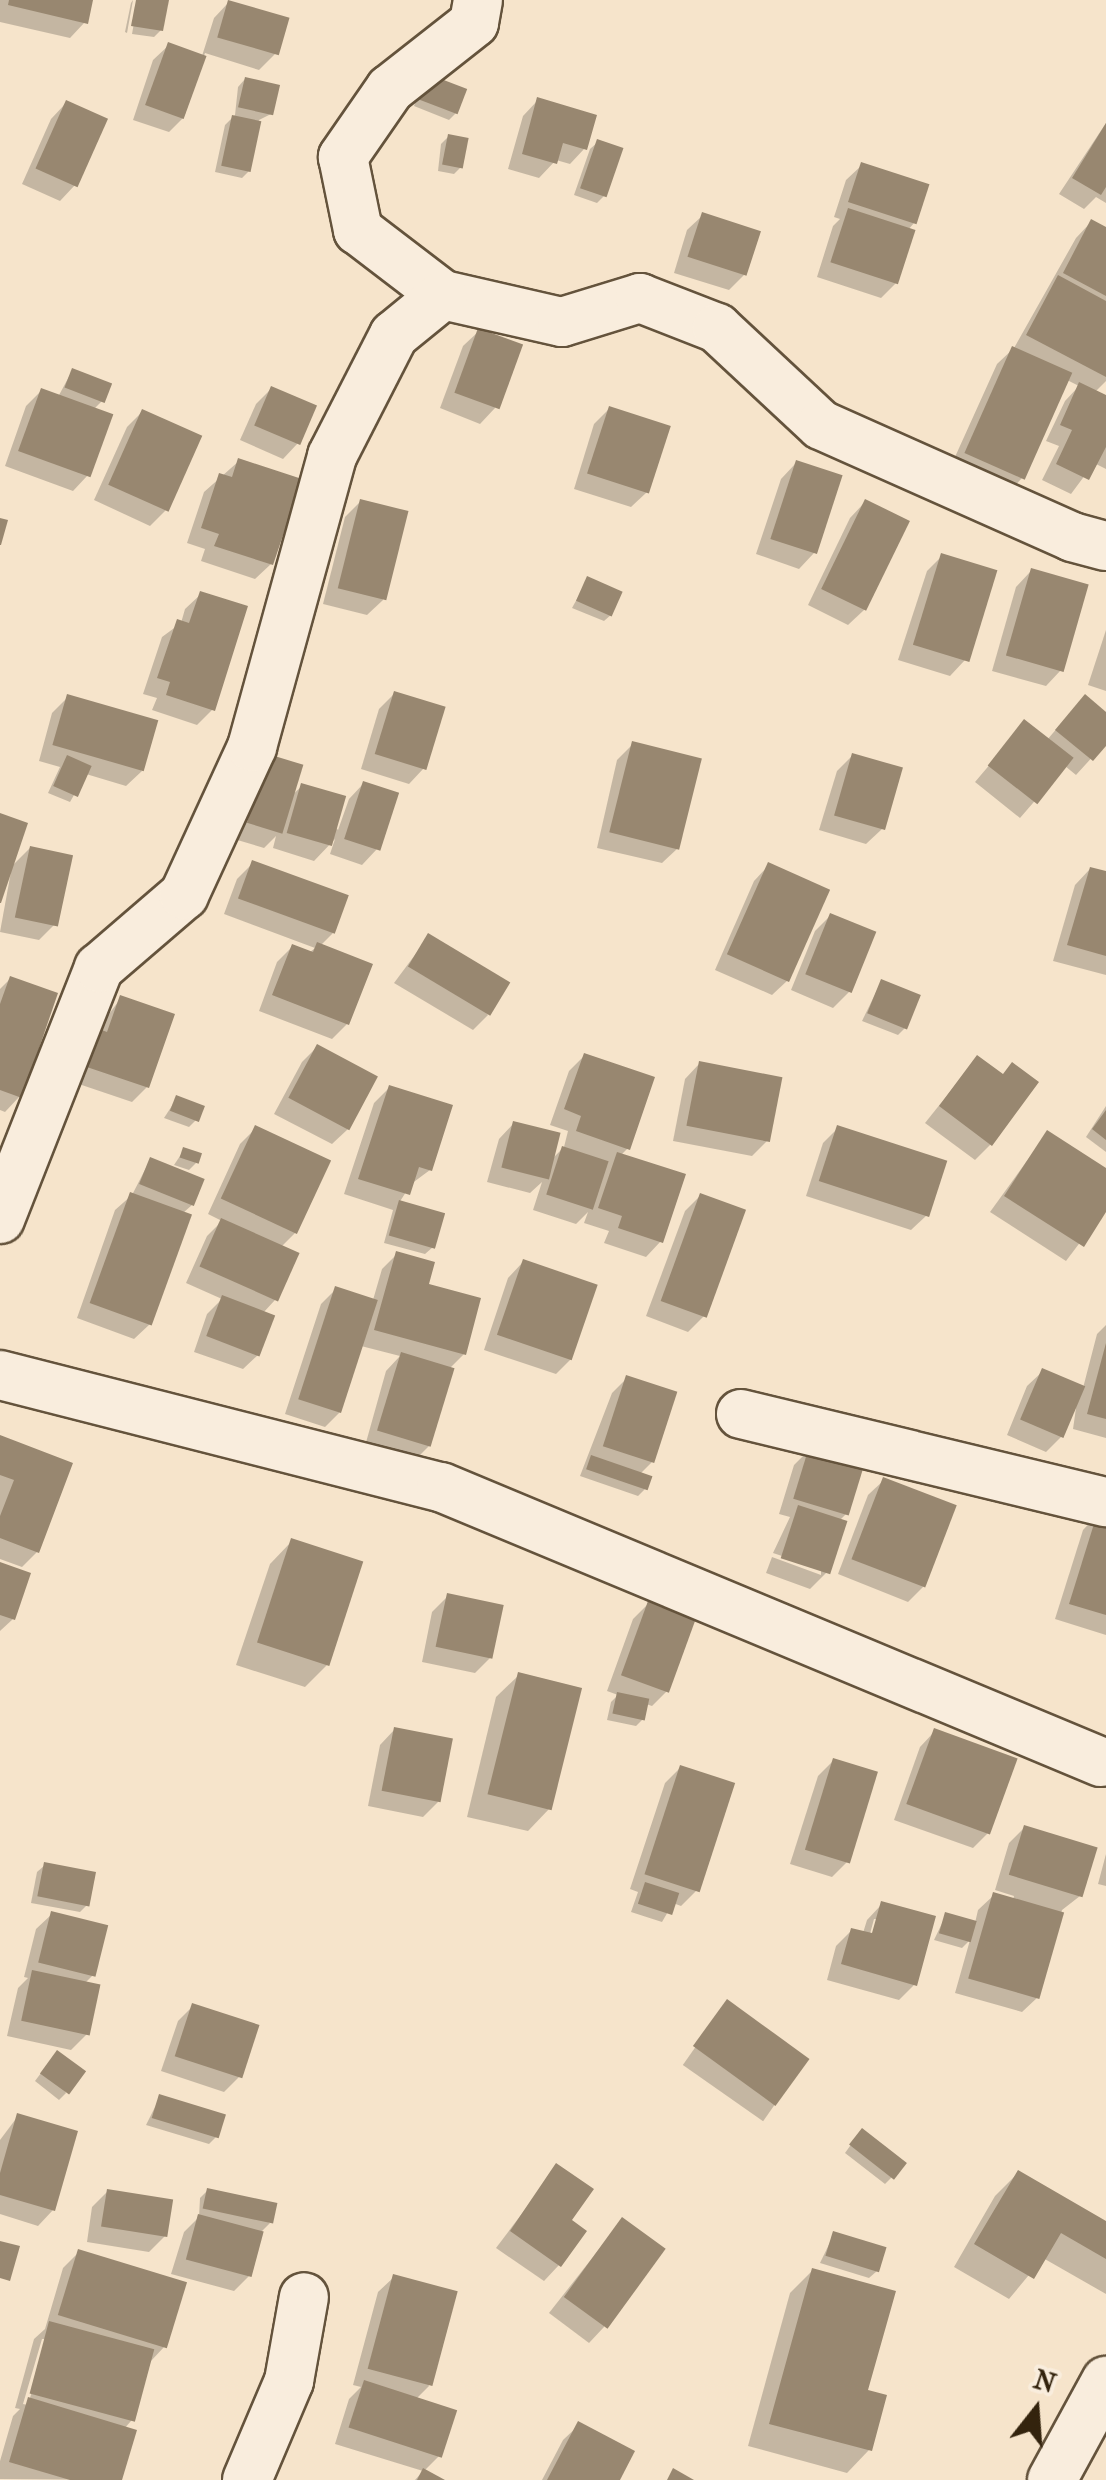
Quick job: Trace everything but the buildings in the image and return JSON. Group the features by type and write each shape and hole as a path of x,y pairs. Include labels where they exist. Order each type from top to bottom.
{"street":[{"path":"478,0 474,22 390,89 343,157 358,230 443,296 562,322 640,298 717,328 820,425 1072,537 1106,546"},
{"path":"0,1219 100,968 184,895 252,746 332,456 394,335 443,296"},
{"path":"0,1376 441,1487 1101,1762"},
{"path":"741,1414 1106,1502"},
{"path":"248,2480 289,2381 304,2297"},
{"path":"1052,2480 1106,2380"}]}
